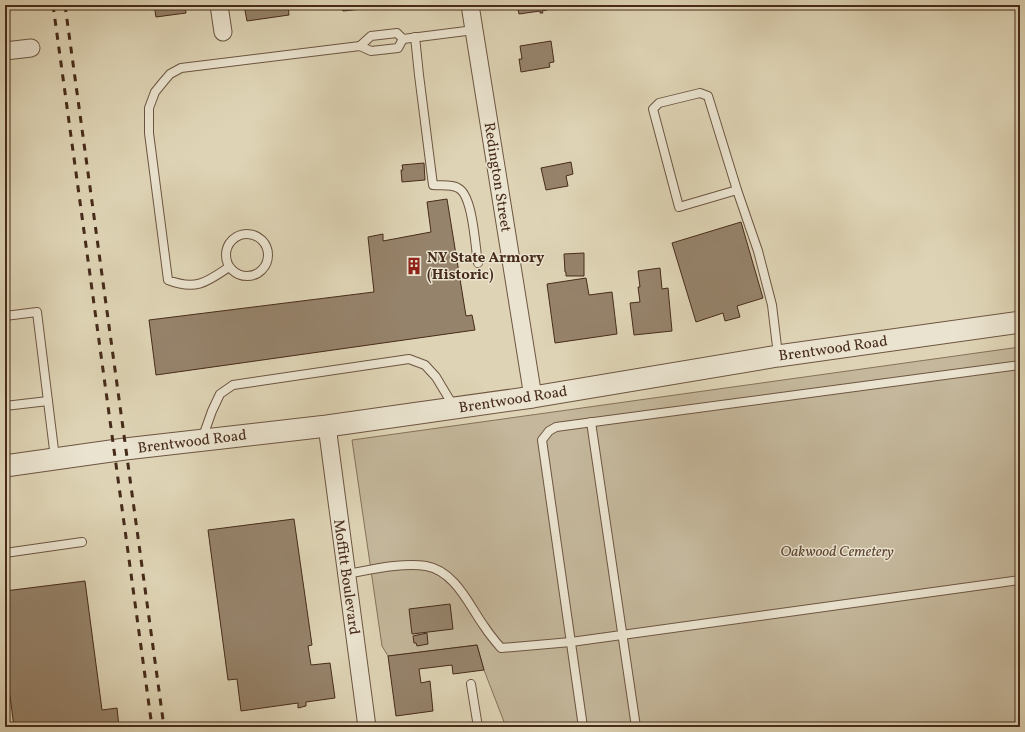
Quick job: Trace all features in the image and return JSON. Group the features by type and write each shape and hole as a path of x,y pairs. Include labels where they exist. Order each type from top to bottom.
{"street":[{"path":"218,5 223,32"},
{"name":"Redington Street","path":"470,5 533,397"},
{"path":"5,51 31,48"},
{"name":"Brentwood Road","path":"5,466 125,449 327,426 533,397 778,356 1020,322"},
{"name":"Moffitt Boulevard","path":"327,426 367,727"}],"lane":[{"path":"360,46 371,36 397,33 403,38 474,30"},
{"path":"416,37 419,75 433,185 458,188 464,193 471,212 478,263"},
{"path":"230,267 209,280 196,285 187,285 168,280 149,133 149,108 155,92 170,74 181,68 360,46 371,51 398,48 403,38"},
{"path":"737,190 679,207 653,109 659,103 700,93 708,96 737,190 758,251 772,305 778,356"},
{"path":"250,234 262,241 268,253 267,260 260,271 254,275 241,276 234,272 230,267 226,261 227,247 237,236 250,234"},
{"path":"5,316 37,312 56,459"},
{"path":"202,440 212,411 220,394 233,385 409,359 425,365 436,377 455,408"},
{"path":"583,727 542,440 549,431 556,427 591,422 1020,365"},
{"path":"5,406 48,401"},
{"path":"591,422 636,727"},
{"path":"5,553 82,542"},
{"path":"346,574 408,565 434,568 452,580 501,648 571,642 1020,580"},
{"path":"471,684 478,727"}],"green space":[{"name":"Oakwood Cemetery","path":"1020,347 1020,727 506,727 484,670 477,645 388,656 382,646 352,440"}],"building":[{"path":"154,5 185,5 186,13 156,17"},
{"path":"244,5 288,5 289,15 247,21"},
{"path":"342,5 361,5 362,9 343,11"},
{"path":"517,5 546,5 547,10 542,11 543,13 540,13 540,11 519,14"},
{"path":"551,41 554,62 549,63 550,67 521,72 519,59 522,59 520,46"},
{"path":"571,162 573,174 566,176 568,186 546,190 541,168"},
{"path":"424,163 425,180 402,182 402,165"},
{"name":"NY State Armory (Historic)","path":"447,199 466,316 472,315 475,330 156,375 149,320 374,292 368,237 383,234 383,241 431,232 427,202"},
{"path":"741,222 763,298 737,306 740,317 725,321 723,313 696,322 672,243"},
{"path":"584,253 584,276 566,276 564,254"},
{"path":"660,268 662,289 668,288 672,331 634,335 630,303 640,302 638,271"},
{"path":"586,278 589,295 612,292 617,334 555,343 547,284"},
{"path":"294,519 312,645 308,646 311,665 330,663 335,698 306,702 306,706 298,708 298,703 241,711 237,679 228,680 208,530"},
{"path":"85,581 102,710 117,708 119,727 14,727 5,658 5,591"},
{"path":"450,604 453,629 412,634 409,609"},
{"path":"427,633 428,644 417,646 416,643 414,643 413,636"},
{"path":"477,645 484,670 453,674 452,665 419,669 421,683 430,681 433,711 396,716 388,656"}],"railway":[{"path":"53,5 152,727"},
{"path":"65,5 164,727"}],"place":[{"name":"NY State Armory (Historic)","path":"414,266"}]}
